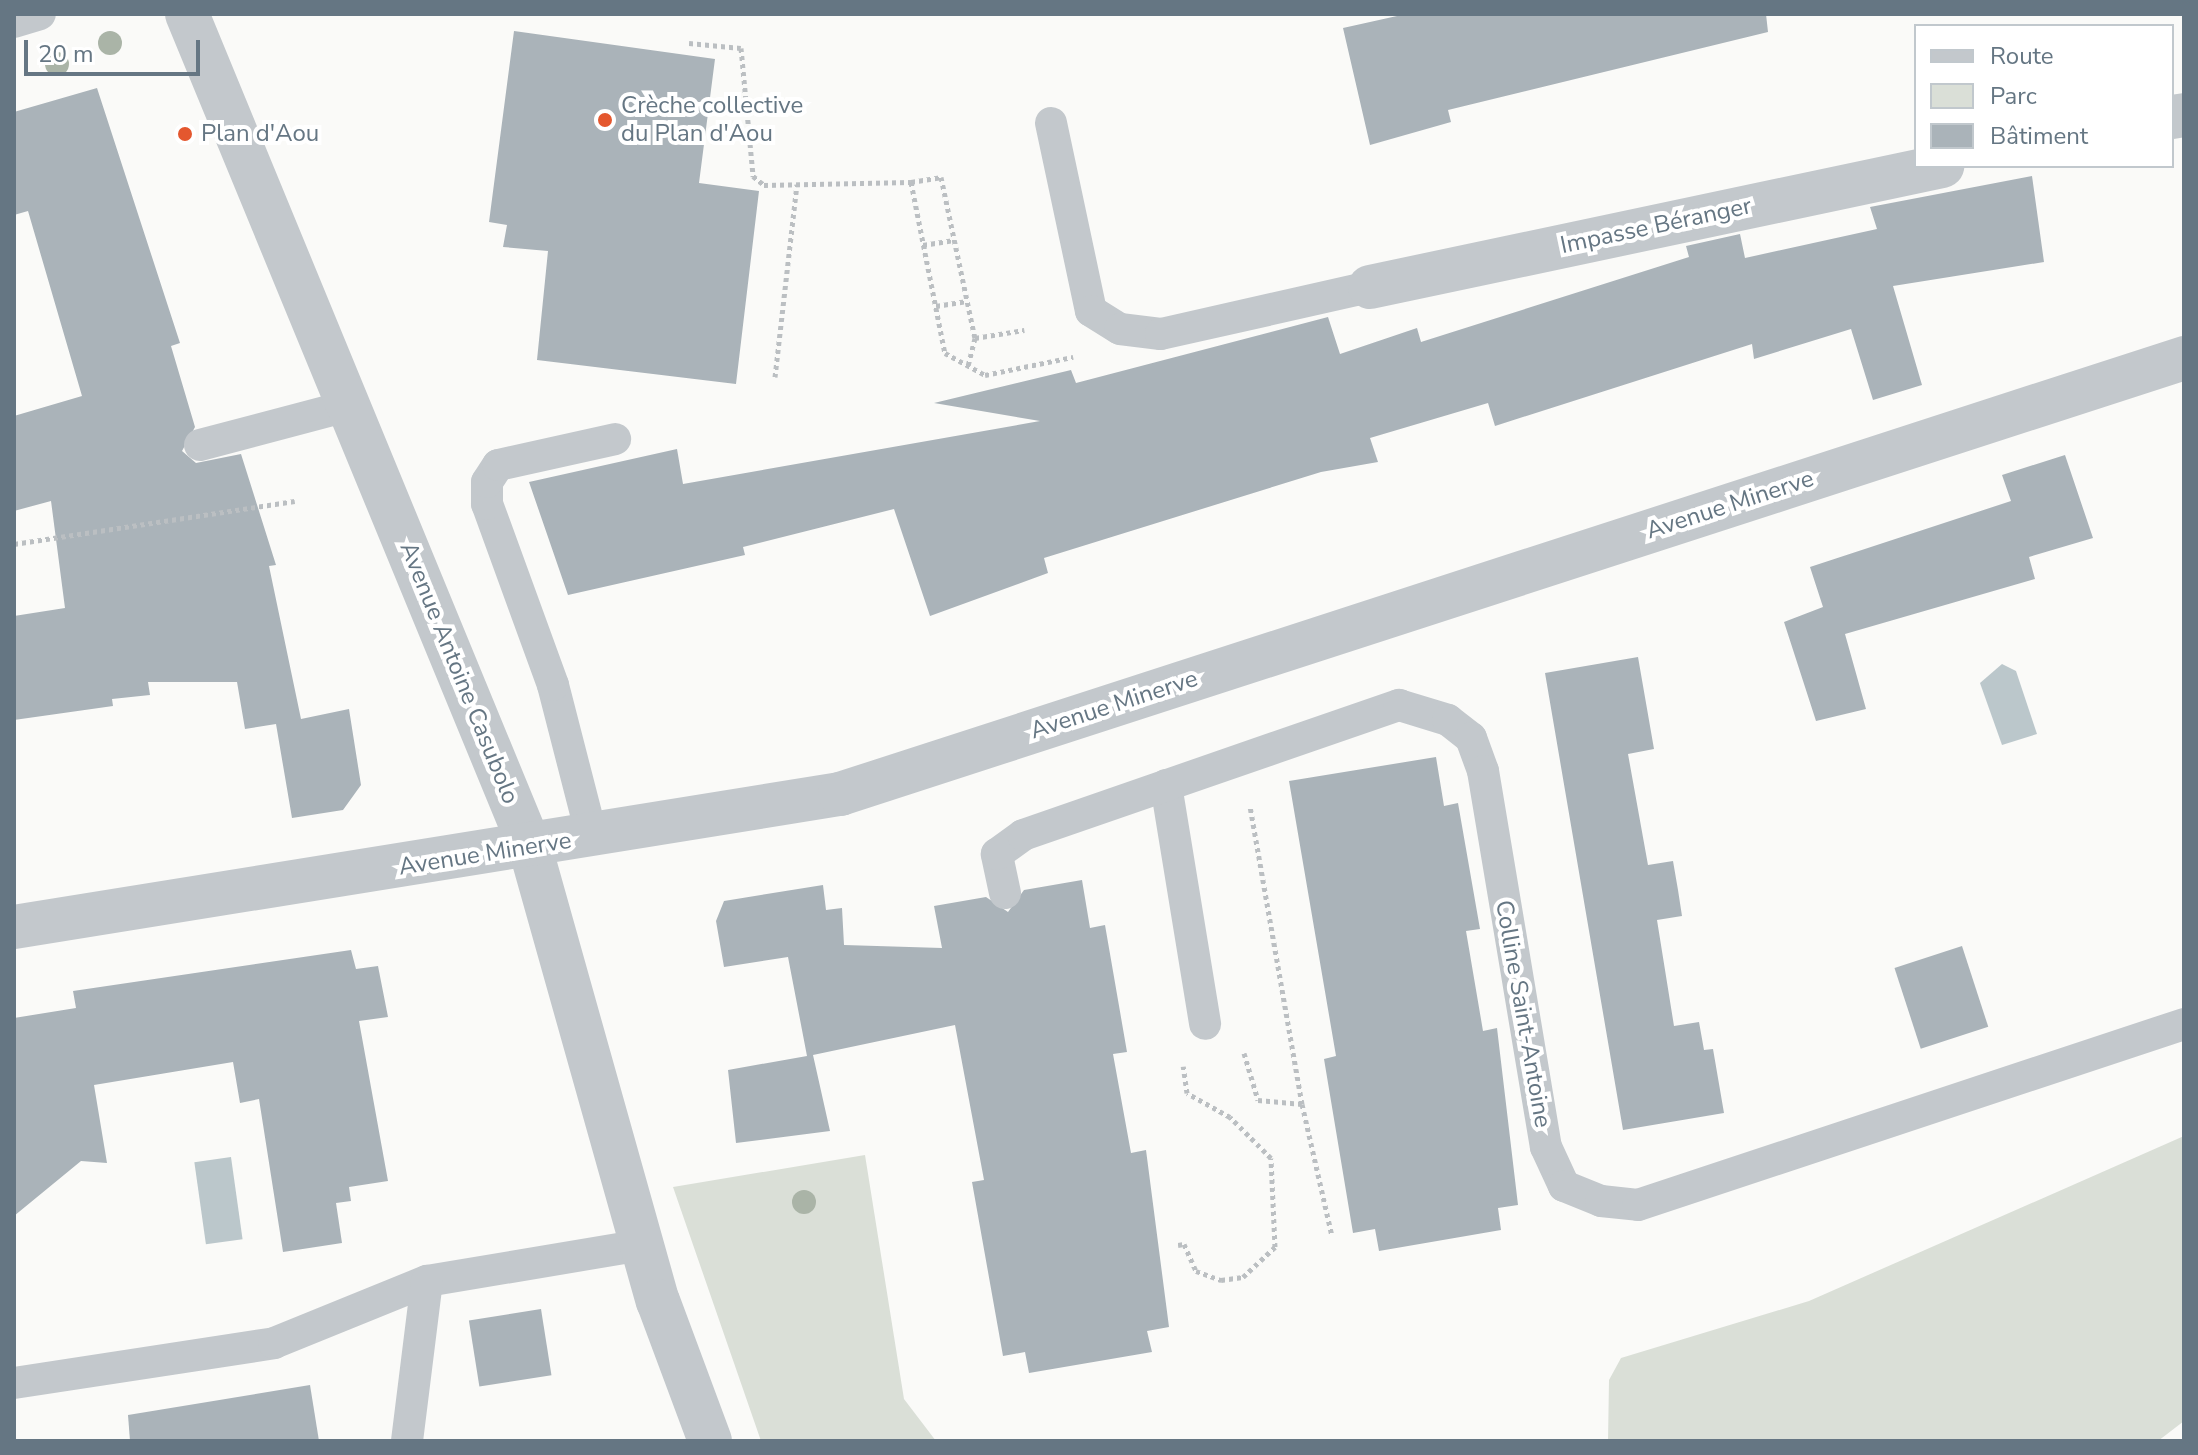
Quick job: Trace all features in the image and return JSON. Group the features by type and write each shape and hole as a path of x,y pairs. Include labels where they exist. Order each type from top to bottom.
{"street":[{"name":"Avenue Antoine Casubolo","path":"187,14 351,405 530,847 642,1245 710,1441"},
{"name":"Impasse Béranger","path":"1370,287 1933,168"},
{"name":"Avenue Minerve","path":"14,927 530,847 840,794 2184,358"}],"lane":[{"path":"14,22 40,14"},
{"path":"1051,123 1091,311 1120,329 1161,334 1370,287"},
{"path":"200,445 351,405"},
{"path":"592,837 553,685 487,504 487,482 498,465 615,439"},
{"name":"Colline Saint-Antoine","path":"1005,893 997,854 1023,835 1399,705 1448,720 1471,738 1483,771 1546,1147 1564,1186 1601,1201 1638,1205 2184,1024"},
{"path":"1166,785 1205,1024"},
{"path":"14,1383 274,1343 427,1281 642,1245"},
{"path":"407,1441 427,1281"}],"path":[{"path":"689,43 741,48 753,176 764,185 911,182 941,177 975,338 968,366"},
{"path":"911,182 945,353 985,375 1107,350 1120,329"},
{"path":"775,377 797,184"},
{"path":"923,245 953,240"},
{"path":"936,306 966,301"},
{"path":"975,338 1024,330"},
{"path":"14,544 295,501"},
{"path":"1249,800 1302,1104 1332,1236"},
{"path":"1178,1245 1184,1244 1196,1271 1221,1280 1243,1277 1275,1247 1271,1158 1230,1117 1187,1093 1179,1041 1205,1024 1240,1031 1258,1100 1302,1104"}],"green space":[{"path":"2184,1136 2184,1421 2158,1441 1608,1441 1609,1380 1621,1358 1809,1301"},
{"path":"865,1155 904,1399 936,1441 761,1441 673,1187"}],"shaded area":[{"path":"2002,664 2016,671 2037,734 2002,745 1980,683"},
{"path":"231,1157 243,1239 206,1244 194,1162"}],"building":[{"path":"1406,14 1766,14 1768,32 1448,110 1451,122 1370,145 1343,28"},
{"path":"514,31 715,59 699,183 759,191 736,384 537,360 548,251 503,247 507,225 489,222"},
{"path":"97,88 180,343 171,346 195,427 182,451 196,463 241,454 276,565 269,566 301,719 349,709 361,785 343,810 292,818 276,724 245,729 237,682 148,682 150,695 112,699 113,706 14,720 14,616 65,608 51,501 14,511 14,416 82,396 28,211 14,215 14,112"},
{"path":"2032,176 2044,262 1893,286 1922,385 1873,400 1851,329 1754,359 1752,344 1495,426 1488,403 1370,438 1378,462 1321,472 1044,558 1048,573 930,616 894,509 743,547 745,555 568,595 529,482 677,449 683,484 1040,421 934,403 1071,370 1076,383 1328,317 1340,354 1417,328 1421,342 1689,257 1686,246 1740,234 1745,258 1877,229 1870,207"},
{"path":"2065,455 2093,538 2029,557 2035,579 1845,634 1866,709 1816,721 1784,622 1823,607 1810,567 2011,501 2002,475"},
{"path":"1638,657 1654,749 1628,754 1648,865 1673,861 1678,890 1682,916 1657,920 1674,1026 1699,1022 1704,1050 1713,1049 1724,1113 1623,1130 1545,673"},
{"path":"1436,757 1444,806 1458,803 1480,929 1466,931 1483,1031 1497,1028 1518,1205 1498,1208 1501,1230 1379,1251 1375,1229 1353,1233 1324,1059 1336,1056 1289,781"},
{"path":"1082,880 1090,928 1105,925 1127,1052 1113,1054 1131,1153 1146,1150 1169,1327 1147,1331 1152,1352 1029,1373 1025,1352 1003,1356 972,1182 984,1180 955,1025 813,1055 830,1131 736,1143 728,1070 807,1056 788,957 724,967 716,921 724,901 823,885 826,910 842,908 844,945 942,948 934,906 986,897 1008,912 1024,890"},
{"path":"1962,946 1988,1027 1921,1049 1894,968"},
{"path":"351,950 356,969 378,966 388,1017 359,1021 388,1181 349,1187 351,1201 336,1203 342,1243 283,1252 259,1099 240,1103 233,1062 94,1085 107,1163 81,1161 14,1216 14,1018 76,1008 73,991"},
{"path":"541,1309 551,1375 479,1387 469,1320"},
{"path":"310,1385 319,1441 130,1441 128,1415"}],"place":[{"name":"Crèche collective du Plan d'Aou","path":"605,120"},
{"name":"Plan d'Aou","path":"185,134"}]}
